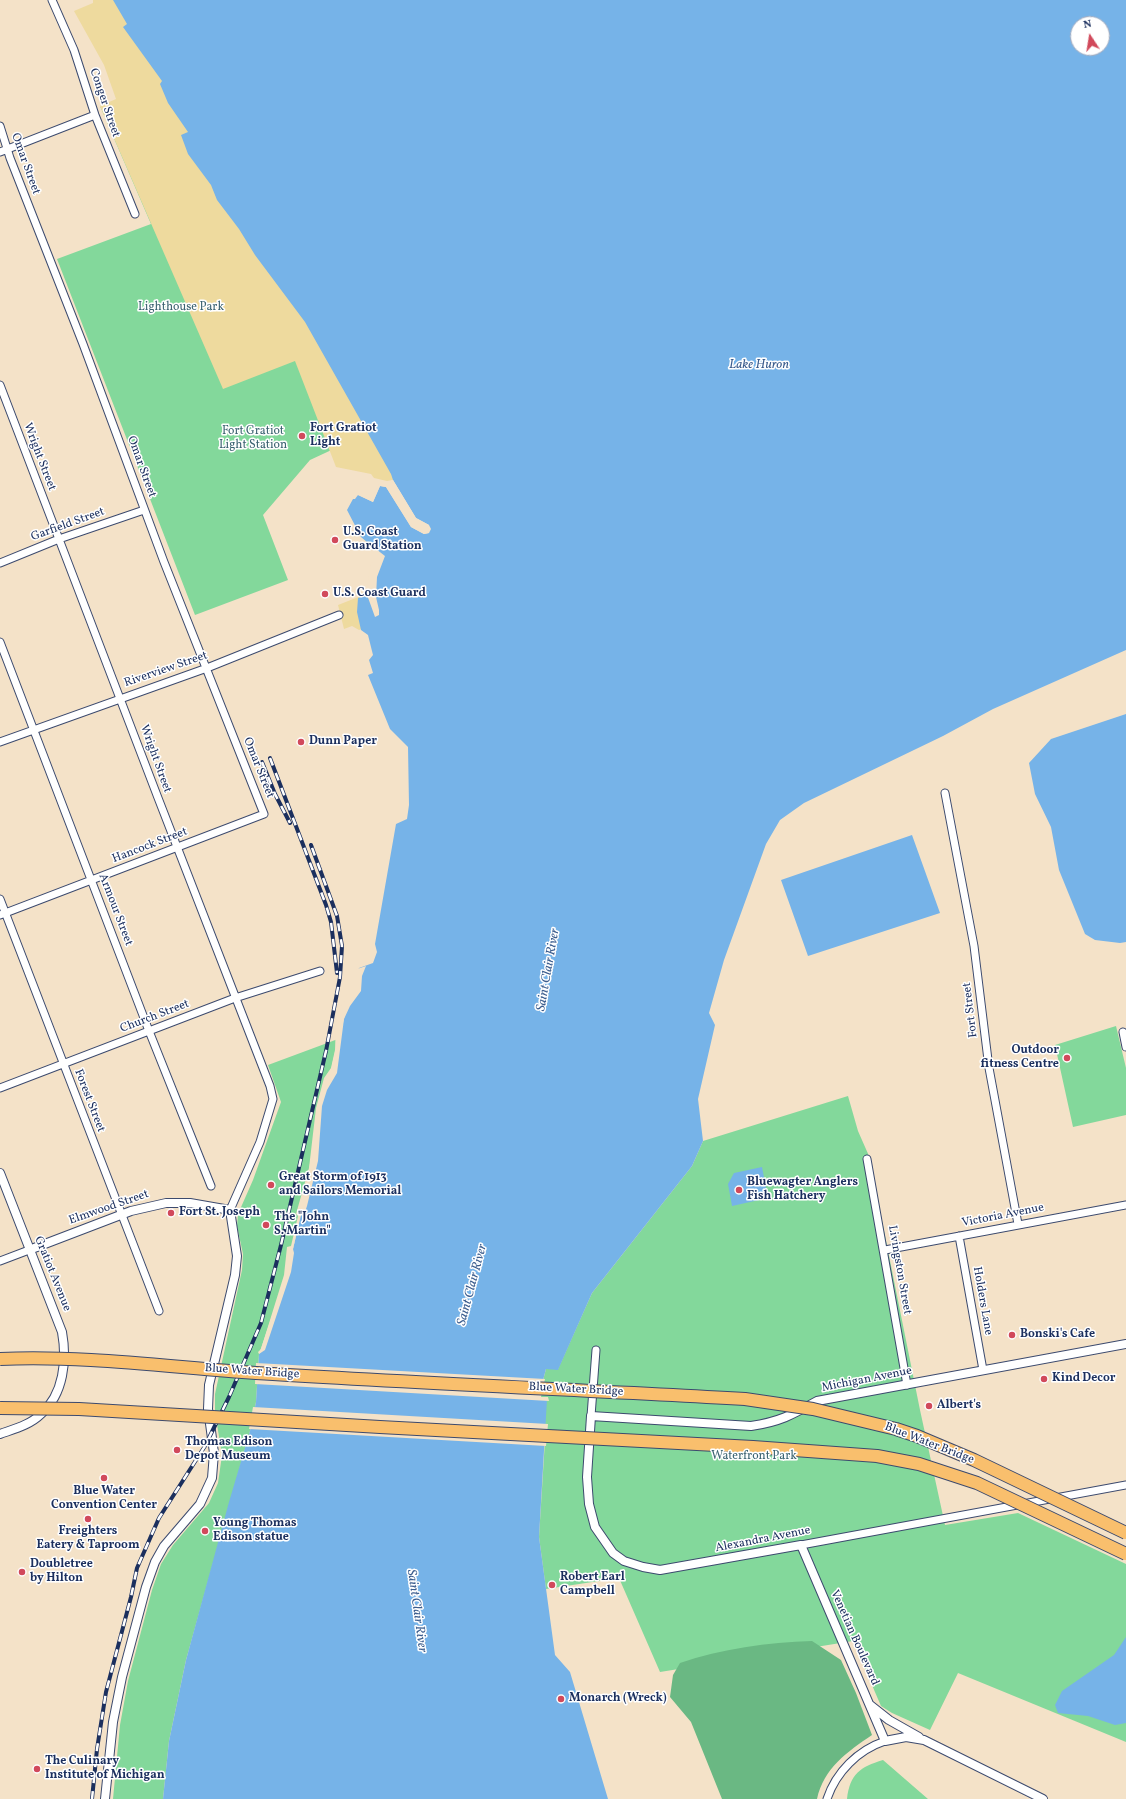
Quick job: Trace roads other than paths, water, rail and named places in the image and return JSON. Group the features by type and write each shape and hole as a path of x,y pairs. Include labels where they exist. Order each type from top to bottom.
{"highway":[{"name":"Blue Water Bridge","path":"0,1360 48,1358 396,1381 746,1399 812,1408 896,1429 944,1447 1126,1533"},
{"name":"Blue Water Bridge","path":"0,1408 79,1409 753,1447 841,1453 898,1460 940,1470 977,1483 1126,1554"}],"street":[{"name":"Conger Street","path":"52,0 74,50 95,115 135,214"},
{"path":"0,152 95,115"},
{"name":"Omar Street","path":"0,126 10,158 83,344 144,510 264,814"},
{"name":"Wright Street","path":"0,385 120,697 176,848 272,1093 271,1107 260,1142 230,1210"},
{"name":"Garfield Street","path":"0,563 59,539 144,510"},
{"name":"Riverview Street","path":"0,742 120,697 207,668 339,615"},
{"name":"Armour Street","path":"0,642 149,1031 211,1186"},
{"name":"Fort Street","path":"945,793 974,946 989,1068 1018,1224"},
{"name":"Hancock Street","path":"3,914 264,814"},
{"name":"Forest Street","path":"0,899 3,914 159,1311"},
{"name":"Church Street","path":"0,1088 235,998 320,971"},
{"path":"1123,1032 1126,1047"},
{"name":"Livingston Street","path":"867,1159 907,1384"},
{"name":"Gratiot Avenue","path":"0,1173 62,1332 65,1354 59,1387 49,1406 41,1415 22,1426 0,1434"},
{"name":"Elmwood Street","path":"0,1261 131,1211 166,1203 190,1203 230,1210"},
{"name":"Victoria Avenue","path":"884,1250 1126,1205"},
{"path":"105,1799 113,1722 122,1677 146,1587 155,1562 164,1546 200,1504 212,1478 214,1462 208,1409 209,1385 236,1273 236,1244 230,1210"},
{"name":"Holders Lane","path":"959,1236 983,1370"},
{"name":"Michigan Avenue","path":"591,1416 751,1426 779,1421 817,1401 1126,1344"},
{"name":"Alexandra Avenue","path":"596,1350 587,1477 588,1504 595,1527 613,1553 624,1561 643,1567 660,1570 714,1562 1126,1486"},
{"name":"Venetian Boulevard","path":"801,1545 885,1741"},
{"path":"869,1704 889,1720 924,1740 1042,1799"},
{"path":"828,1799 836,1779 848,1764 863,1751 885,1741 906,1738 924,1740"}],"water":[{"name":"Lake Huron","path":"113,0 1126,0 1126,650 993,709 943,736 804,803 780,820 766,844 724,960 709,1013 715,1025 698,1099 703,1141 692,1166 592,1293 558,1370 546,1369 538,1399 547,1399 539,1537 555,1655 570,1672 608,1799 163,1799 169,1741 186,1660 250,1431 256,1402 259,1354 262,1350 293,1249 311,1169 318,1108 333,1069 348,1000 359,968 373,963 377,952 375,944 396,824 407,819 409,805 408,747 390,729 368,675 373,673 369,660 373,655 368,635 361,630 357,612 358,598 368,594 381,554 361,537 347,510 353,499 355,499 358,495 373,502 380,486 386,487 411,527 424,534 429,533 429,525 416,518 393,480 305,322 255,255 239,229 217,200 211,185 188,154 181,135 188,132 168,103 160,84 162,81 123,27 127,24"},
{"path":"1126,714 1126,942 1120,943 1095,940 1085,934 1059,870 1051,827 1035,794 1029,763 1051,739"},
{"path":"912,835 940,913 808,956 781,880"},
{"path":"762,1167 768,1198 732,1206 728,1184 734,1173"},
{"path":"1126,1637 1126,1723 1115,1725 1088,1716 1058,1713 1055,1705 1062,1691 1114,1655"}],"railway":[{"path":"270,758 326,905 331,922 337,973"},
{"path":"262,762 275,794 290,823"},
{"path":"92,1799 97,1749 106,1692 131,1597 137,1568 159,1518 205,1446 229,1397 261,1323 281,1245 326,1051 340,977 342,946 337,916 311,845"}],"place":[{"name":"Fort Gratiot Light","path":"302,436"},
{"name":"U.S. Coast Guard Station","path":"335,540"},
{"name":"U.S. Coast Guard","path":"325,594"},
{"name":"Dunn Paper","path":"301,742"},
{"name":"Outdoor fitness Centre","path":"1067,1058"},
{"name":"Great Storm of 1913 and Sailors Memorial","path":"271,1185"},
{"name":"Bluewagter Anglers Fish Hatchery","path":"739,1190"},
{"name":"Fort St. Joseph","path":"171,1213"},
{"name":"The \"John S. Martin\"","path":"266,1225"},
{"name":"Bonski's Cafe","path":"1012,1335"},
{"name":"Kind Decor","path":"1044,1379"},
{"name":"Albert's","path":"929,1406"},
{"name":"Thomas Edison Depot Museum","path":"177,1450"},
{"name":"Blue Water Convention Center","path":"104,1478"},
{"name":"Freighters Eatery & Taproom","path":"88,1519"},
{"name":"Young Thomas Edison statue","path":"205,1531"},
{"name":"Doubletree by Hilton","path":"22,1572"},
{"name":"Robert Earl Campbell","path":"552,1585"},
{"name":"Monarch (Wreck)","path":"561,1699"},
{"name":"The Culinary Institute of Michigan","path":"37,1769"}],"park label":[{"name":"Lighthouse Park","path":"181,308"},
{"name":"Fort Gratiot Light Station","path":"253,439"},
{"name":"Waterfront Park","path":"754,1457"}],"water label":[{"name":"Saint Clair River","path":"549,970"},
{"name":"Saint Clair River","path":"473,1285"},
{"name":"Saint Clair River","path":"416,1611"}]}
